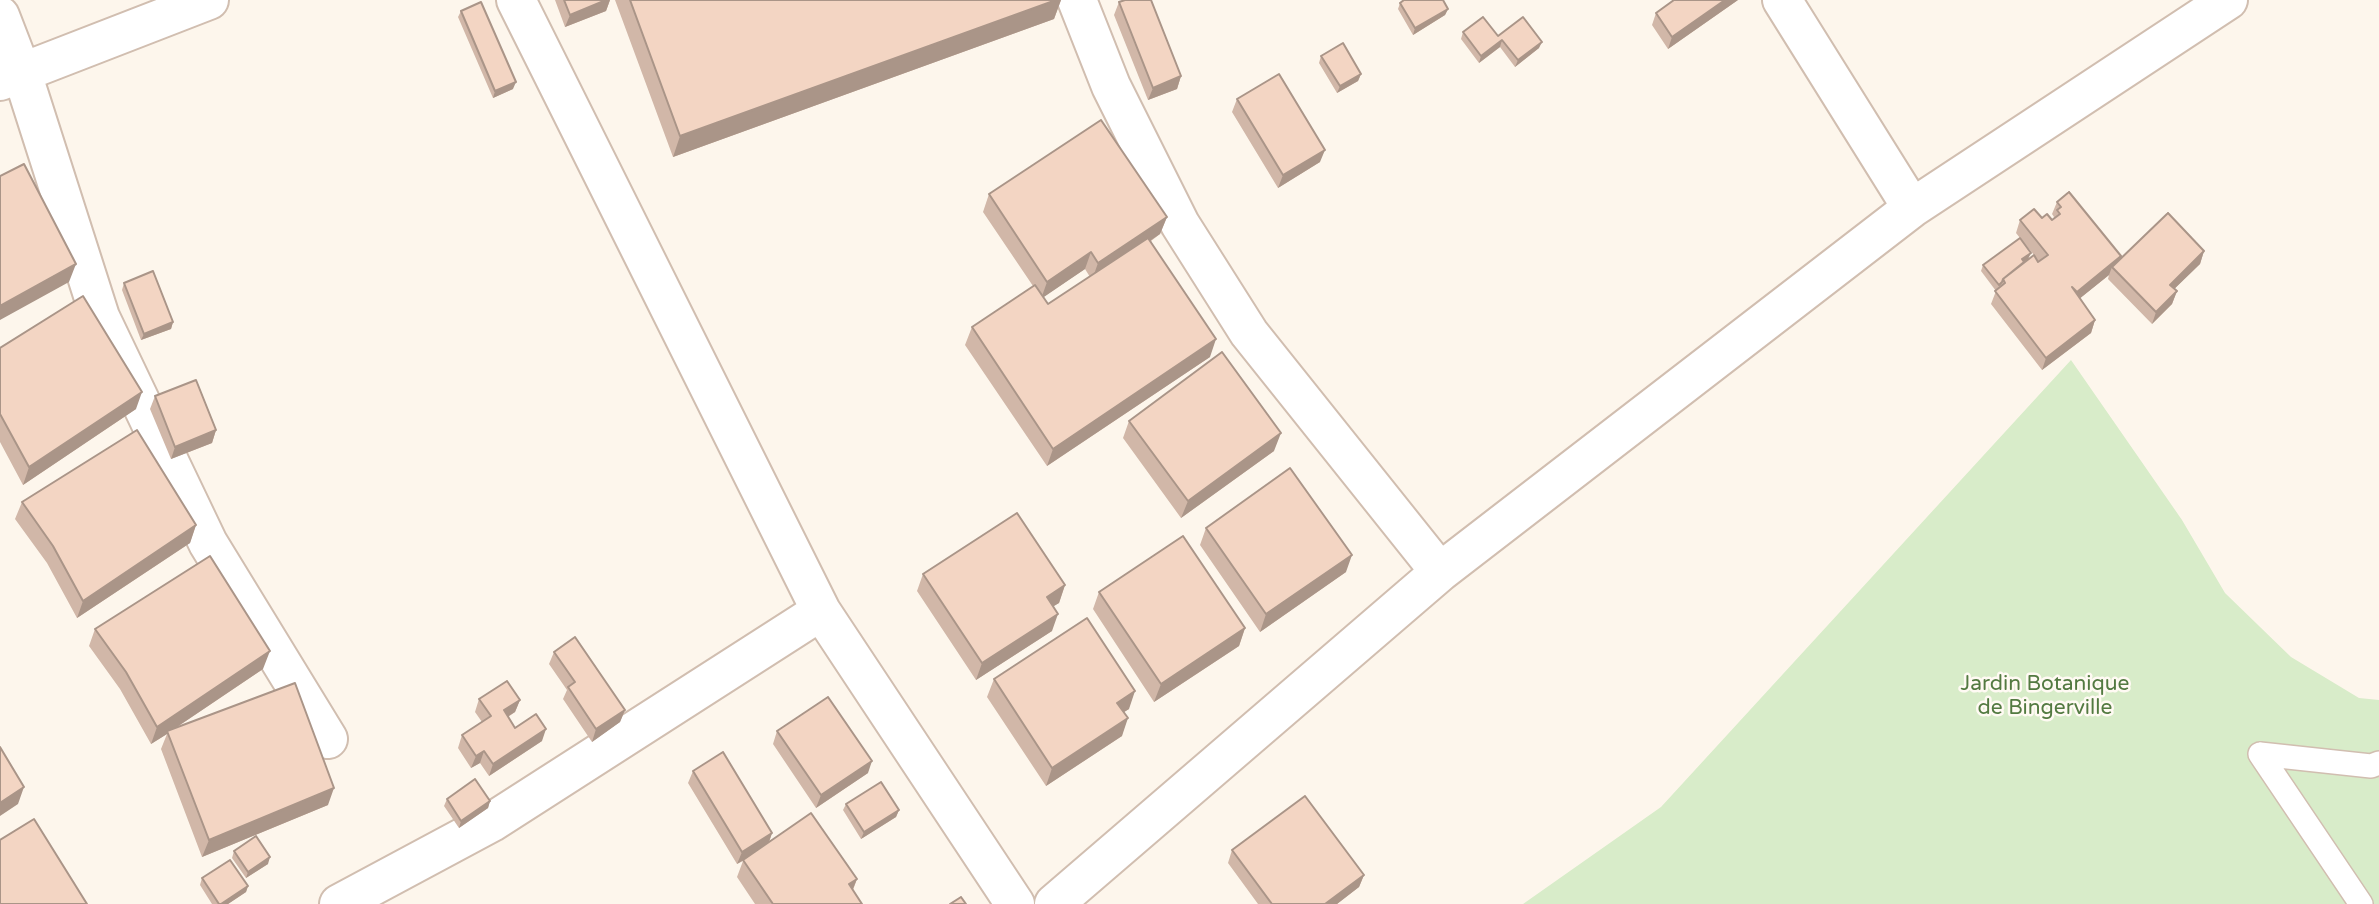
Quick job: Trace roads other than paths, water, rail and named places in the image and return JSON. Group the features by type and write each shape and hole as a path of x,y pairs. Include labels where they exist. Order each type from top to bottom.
{"street":[{"path":"11,77 209,0"},
{"path":"516,0 821,611 1015,904"},
{"path":"1077,0 1111,86 1180,225 1249,333 1440,572"},
{"path":"1782,0 1912,208"},
{"path":"1054,904 1440,572 1912,208 2228,0"},
{"path":"0,16 11,77 100,317 150,427 208,544 328,739"},
{"path":"339,904 492,822 821,611"}],"lane":[{"path":"2361,904 2260,754 2371,766 2379,762"}],"park label":[{"name":"Jardin Botanique de Bingerville","path":"2045,696"}]}
